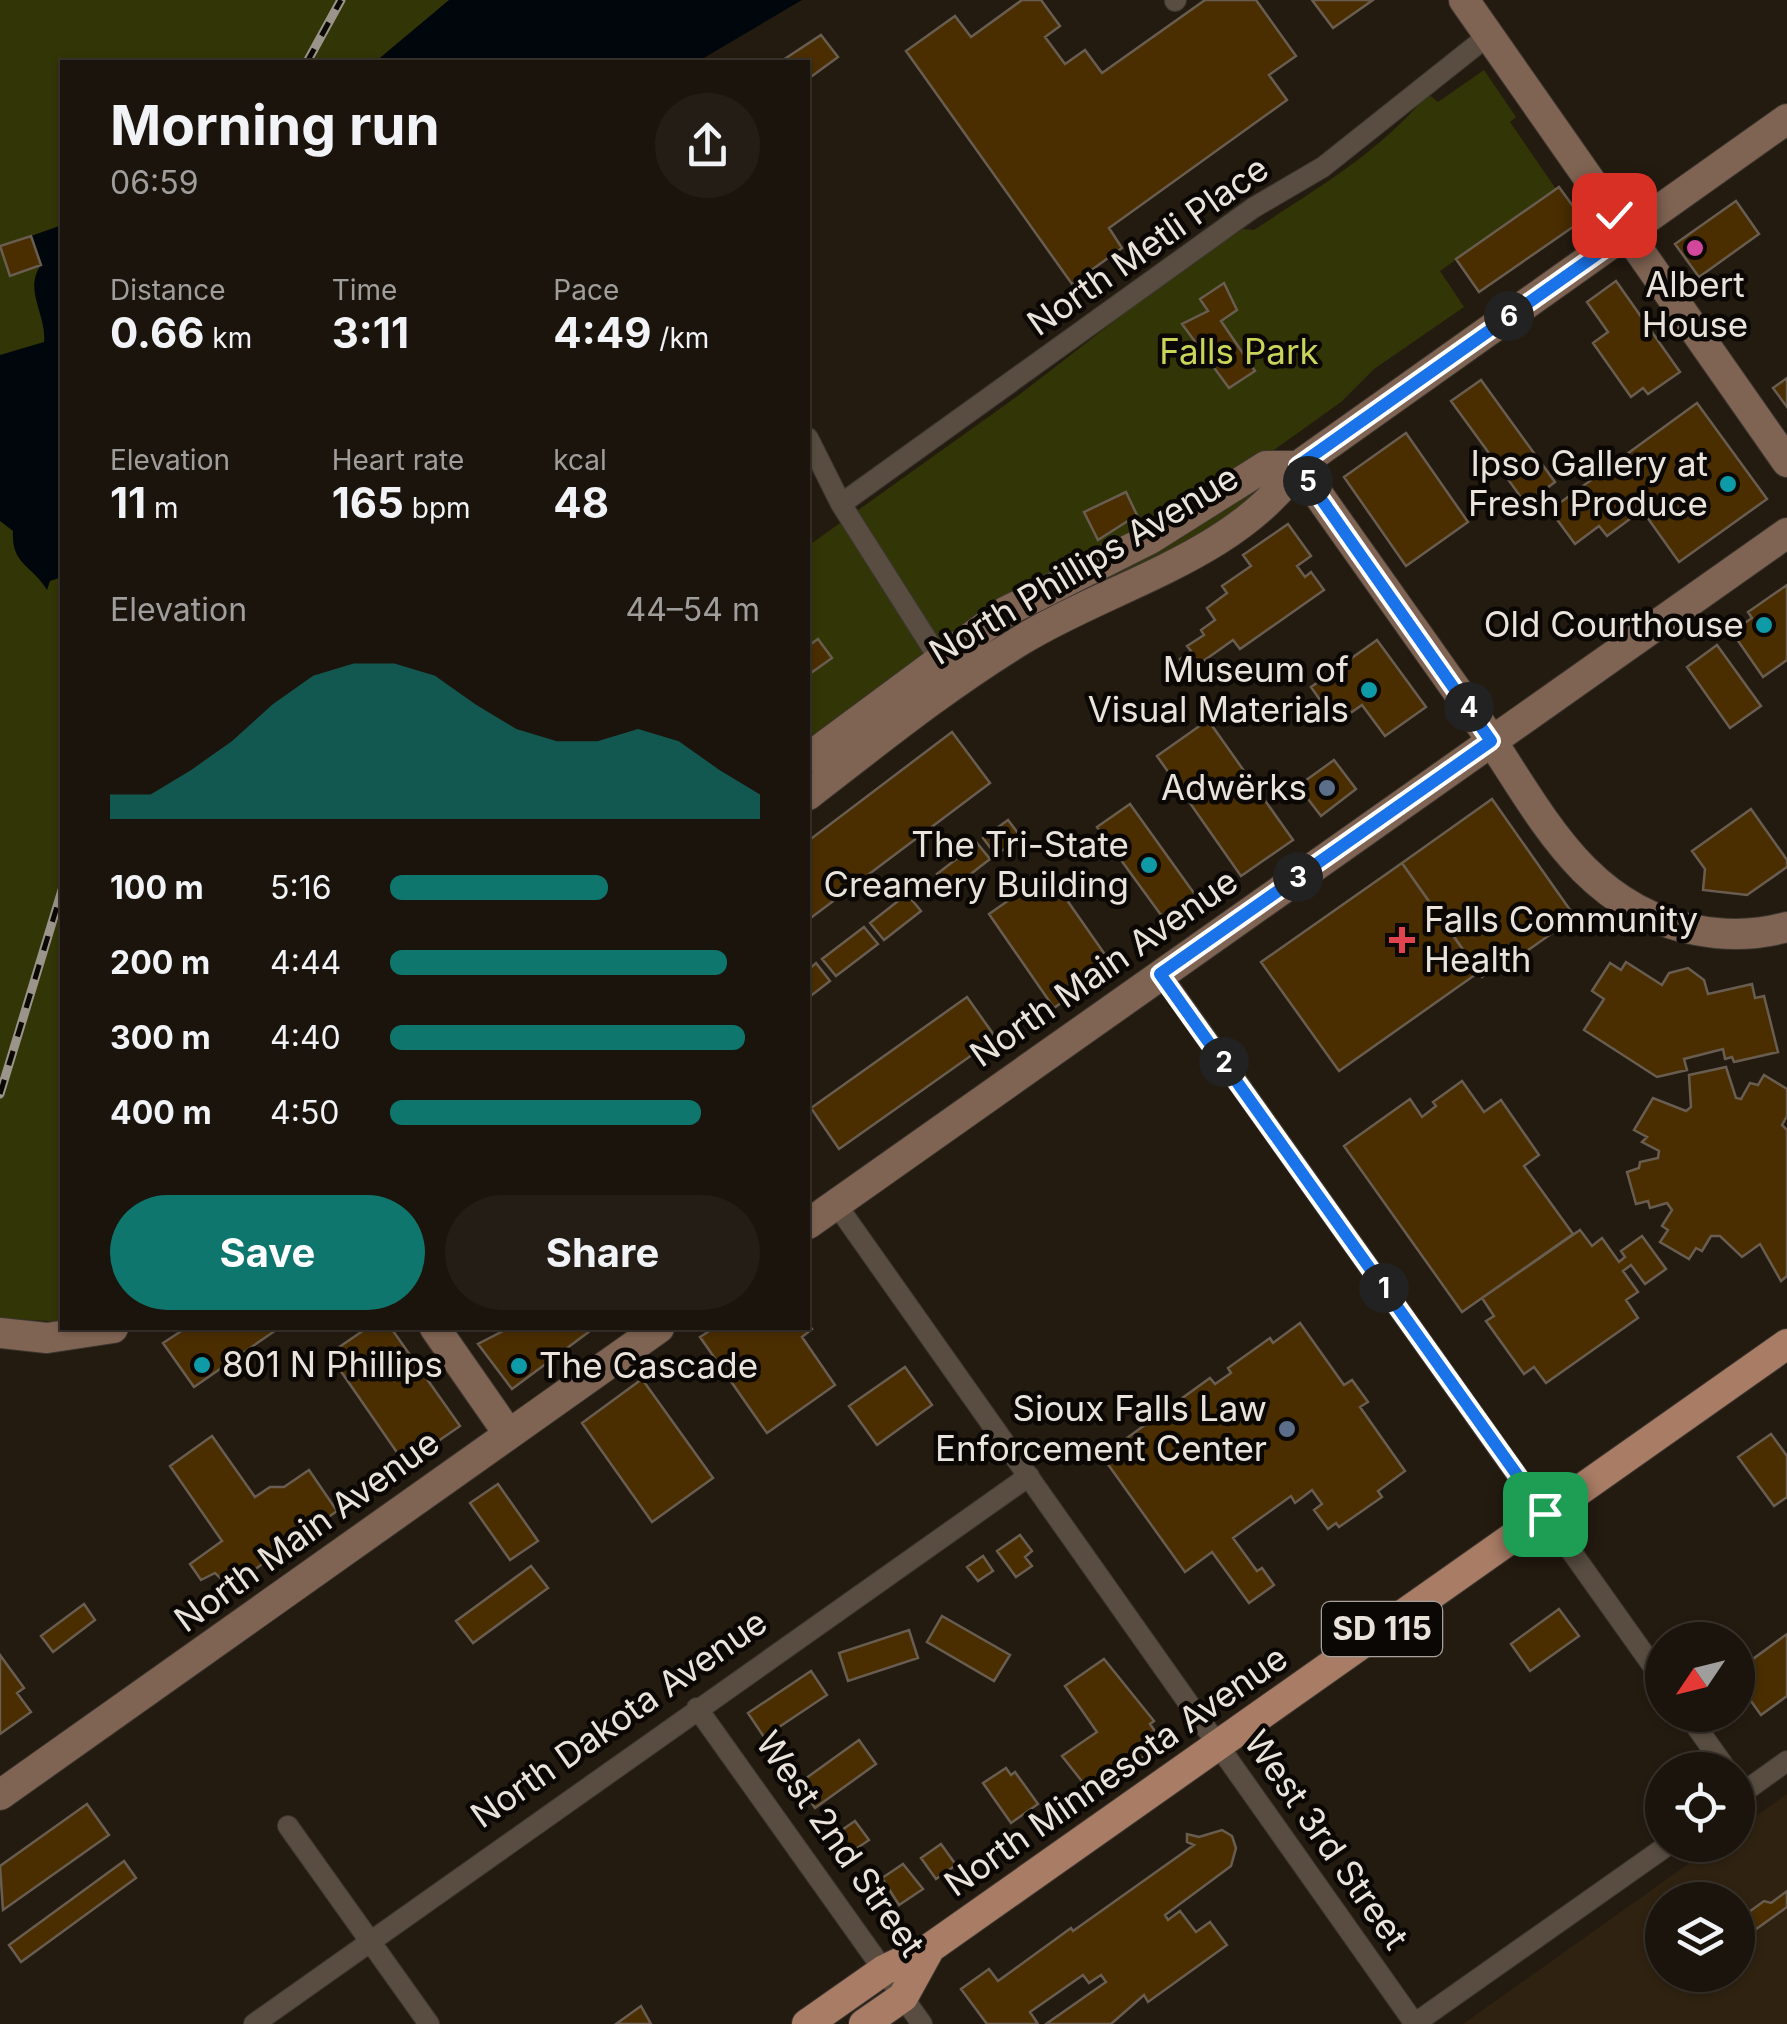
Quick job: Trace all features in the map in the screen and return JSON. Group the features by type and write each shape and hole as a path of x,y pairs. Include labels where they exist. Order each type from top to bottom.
{"main road":[{"name":"North Minnesota Avenue","path":"807,2024 884,1970 930,1948 1787,1344"},
{"name":"North Minnesota Avenue","path":"864,2024 903,1997 930,1948"}],"street":[{"path":"1464,0 1787,462"},
{"name":"North Metli Place","path":"841,504 1253,208 1323,168 1489,36"},
{"name":"North Phillips Avenue","path":"810,757 946,670 1057,620 1220,538 1282,489 1298,466 1787,118"},
{"path":"810,442 841,504 946,670"},
{"path":"1298,466 1567,854 1608,893 1654,918 1704,932 1756,932 1787,927"},
{"name":"North Main Avenue","path":"810,1223 1787,533"},
{"name":"North Phillips Avenue","path":"810,793 946,670"},
{"path":"1160,974 1645,1655"},
{"name":"West 3rd Street","path":"836,1204 1415,2024"},
{"path":"0,1333 47,1338 100,1330"},
{"path":"436,1330 508,1433"},
{"name":"North Main Avenue","path":"0,1796 656,1330"},
{"name":"North Dakota Avenue","path":"254,2024 1029,1476"},
{"name":"West 2nd Street","path":"697,1708 922,2024"},
{"path":"1755,1781 1787,1761"},
{"path":"288,1826 428,2024"},
{"path":"1415,2024 1645,1861"}],"shaded area":[{"path":"449,0 802,0 700,60 377,60"},
{"path":"60,226 60,578 50,581 47,590 19,558 13,531 0,521 0,355 44,342 34,284 41,265 31,236"},
{"path":"1787,1794 1787,2024 1463,2024 1645,1895 1645,1992 1755,1992 1755,1882 1663,1882 1691,1862 1755,1862 1755,1817"}],"green space":[{"path":"0,0 715,0 643,60 60,60 60,1322 0,1318"},
{"name":"Falls Park","path":"1484,70 1516,117 1510,122 1556,189 1440,271 1464,307 1374,369 1341,402 1257,462 810,746 810,545 1019,395 1175,274 1243,229 1254,230 1346,169 1388,135 1428,94 1438,102"},
{"path":"1257,481 1268,485 1217,525 1000,642 969,647"}],"building":[{"path":"1022,0 1041,0 1060,26 1045,37 1065,64 1085,50 1102,73 1205,0 1256,0 1296,56 1269,75 1287,100 1109,228 1122,248 1072,284 906,51 955,16 971,37"},
{"path":"1312,0 1373,0 1333,28"},
{"path":"821,35 838,57 810,78 810,60 783,60"},
{"path":"1559,187 1583,220 1479,292 1456,259"},
{"path":"1736,201 1759,234 1699,277 1675,244"},
{"path":"31,236 41,265 10,276 0,246"},
{"path":"1616,281 1680,372 1648,394 1643,388 1631,397 1593,343 1608,332 1587,302"},
{"path":"1224,283 1237,310 1221,321 1255,371 1229,388 1182,324 1208,311 1200,299"},
{"path":"1787,378 1787,407 1773,388"},
{"path":"1481,380 1555,482 1526,504 1451,401"},
{"path":"1697,403 1767,499 1679,562 1642,510 1607,536 1599,526 1575,544 1550,510"},
{"path":"1406,433 1468,522 1406,566 1344,477"},
{"path":"1126,492 1137,515 1098,540 1084,512"},
{"path":"1288,524 1311,556 1297,566 1305,577 1311,572 1324,590 1240,649 1233,640 1188,672 1180,659 1191,651 1187,646 1204,635 1201,630 1215,620 1207,608 1227,593 1222,586 1251,566 1243,555"},
{"name":"Old Courthouse","path":"1787,585 1787,660 1763,677 1732,632 1752,618 1748,612"},
{"path":"818,639 832,658 810,674 810,645"},
{"path":"1377,640 1426,707 1385,736 1362,705 1336,723 1311,687"},
{"path":"1717,645 1761,706 1730,728 1687,667"},
{"path":"1208,720 1293,840 1241,876 1157,756"},
{"path":"952,732 990,783 810,918 810,839"},
{"path":"1334,760 1356,789 1321,816 1298,786"},
{"path":"1492,799 1575,917 1507,965 1504,961 1482,977 1402,863"},
{"name":"The Tri-State Creamery Building","path":"1130,804 1201,903 1169,926 1097,827"},
{"path":"1751,809 1787,860 1787,867 1747,895 1703,890 1705,869 1692,851"},
{"path":"1008,820 1021,837 996,855 983,838"},
{"path":"977,843 990,859 950,890 937,874"},
{"path":"1402,863 1479,972 1339,1071 1261,962"},
{"path":"1048,873 1113,966 1054,1008 989,914"},
{"path":"907,894 921,911 884,940 870,923"},
{"path":"864,927 878,944 836,976 822,959"},
{"path":"1626,962 1662,985 1669,973 1688,968 1704,980 1708,994 1752,984 1755,998 1764,996 1778,1052 1734,1062 1732,1057 1725,1059 1723,1049 1684,1059 1687,1070 1657,1077 1584,1030 1604,999 1592,991 1610,963 1621,970"},
{"path":"816,963 830,981 810,996 810,968"},
{"path":"967,997 996,1038 839,1149 811,1108"},
{"path":"1726,1067 1736,1098 1741,1099 1750,1083 1758,1085 1764,1075 1787,1089 1787,1116 1782,1125 1787,1130 1787,1276 1781,1281 1760,1244 1742,1257 1720,1236 1711,1236 1702,1251 1696,1248 1689,1259 1660,1242 1668,1230 1662,1226 1672,1210 1667,1203 1650,1208 1648,1201 1636,1204 1627,1172 1639,1168 1640,1162 1658,1158 1659,1151 1642,1142 1647,1137 1634,1130 1653,1098 1686,1111 1691,1107 1689,1075"},
{"path":"1462,1081 1484,1112 1501,1100 1539,1155 1524,1166 1573,1234 1462,1312 1344,1146 1410,1099 1422,1117 1436,1106 1433,1102"},
{"path":"1580,1230 1592,1246 1602,1238 1619,1262 1625,1257 1621,1251 1642,1236 1666,1269 1645,1284 1631,1265 1623,1271 1638,1292 1626,1300 1638,1318 1546,1383 1534,1367 1524,1374 1486,1321 1494,1316 1482,1298"},
{"path":"1300,1323 1344,1385 1352,1380 1368,1402 1360,1407 1405,1471 1378,1491 1382,1497 1339,1527 1336,1523 1328,1529 1314,1510 1322,1504 1312,1490 1295,1503 1291,1496 1233,1538 1257,1571 1262,1568 1274,1585 1249,1603 1212,1552 1185,1572 1102,1456 1210,1378 1215,1384 1231,1373 1228,1368 1270,1338 1273,1343"},
{"path":"810,1326 812,1329 802,1337 835,1385 767,1433 700,1337 711,1330 810,1330"},
{"name":"801 N Phillips","path":"183,1330 276,1330 194,1387 163,1343"},
{"path":"364,1330 392,1330 460,1426 405,1464 329,1354"},
{"name":"The Cascade","path":"505,1330 591,1330 512,1389 478,1344"},
{"path":"905,1367 932,1405 877,1445 849,1406"},
{"path":"642,1379 713,1478 652,1522 582,1423"},
{"path":"1771,1434 1787,1456 1787,1497 1774,1506 1738,1457"},
{"path":"212,1436 255,1497 270,1487 284,1487 309,1470 337,1511 230,1587 215,1573 201,1580 190,1564 222,1541 170,1466"},
{"path":"498,1484 538,1541 510,1560 470,1503"},
{"path":"1020,1535 1032,1551 1025,1557 1032,1566 1016,1577 997,1551"},
{"path":"983,1556 993,1571 978,1581 967,1567"},
{"path":"531,1566 548,1588 473,1643 456,1621"},
{"path":"84,1604 95,1620 53,1652 41,1636"},
{"path":"1559,1609 1579,1636 1530,1671 1511,1644"},
{"path":"942,1616 1010,1655 994,1681 927,1642"},
{"path":"909,1630 918,1658 848,1681 839,1653"},
{"path":"1787,1634 1787,1696 1761,1715 1755,1707 1755,1658"},
{"path":"0,1655 24,1688 17,1693 31,1712 0,1734"},
{"path":"1104,1659 1154,1721 1150,1724 1163,1743 1092,1794 1062,1756 1097,1732 1065,1686"},
{"path":"811,1671 827,1695 764,1737 748,1713"},
{"path":"859,1740 876,1764 815,1808 798,1784"},
{"path":"1006,1768 1011,1775 1015,1772 1038,1804 1011,1823 983,1783"},
{"path":"87,1804 109,1835 3,1910 0,1866"},
{"path":"855,1821 869,1840 850,1853 836,1834"},
{"path":"1222,1830 1232,1836 1236,1848 1231,1866 1165,1915 1168,1920 1180,1911 1196,1932 1210,1922 1227,1945 1148,2002 1144,1995 1111,2024 1046,2024 1106,1982 1101,1975 1089,1983 1083,1975 1030,2012 1038,2024 987,2024 961,1989 989,1969 998,1981 1071,1928 1073,1931 1194,1845 1187,1842 1187,1834 1199,1837"},
{"path":"941,1844 956,1865 936,1879 921,1858"},
{"path":"124,1861 136,1878 21,1962 9,1945"},
{"path":"903,1864 923,1889 899,1905 882,1878"},
{"path":"1787,1891 1787,1907 1755,1930 1755,1908 1764,1901 1771,1903"},
{"path":"641,2006 651,2024 616,2024"}],"railway":[{"path":"308,60 341,0"},
{"path":"0,1094 60,897"}],"place":[{"name":"Albert House","path":"1695,248"},
{"name":"Ipso Gallery at Fresh Produce","path":"1728,484"},
{"name":"Old Courthouse","path":"1764,625"},
{"name":"Museum of Visual Materials","path":"1369,690"},
{"name":"Adwёrks","path":"1327,788"},
{"name":"The Tri-State Creamery Building","path":"1149,865"},
{"name":"Falls Community Health","path":"1402,940"},
{"name":"801 N Phillips","path":"202,1365"},
{"name":"The Cascade","path":"519,1366"},
{"name":"Sioux Falls Law Enforcement Center","path":"1287,1429"}],"route":[{"path":"1545,1514 1160,974 1491,741 1298,466 1627,233 1614,215"}]}
